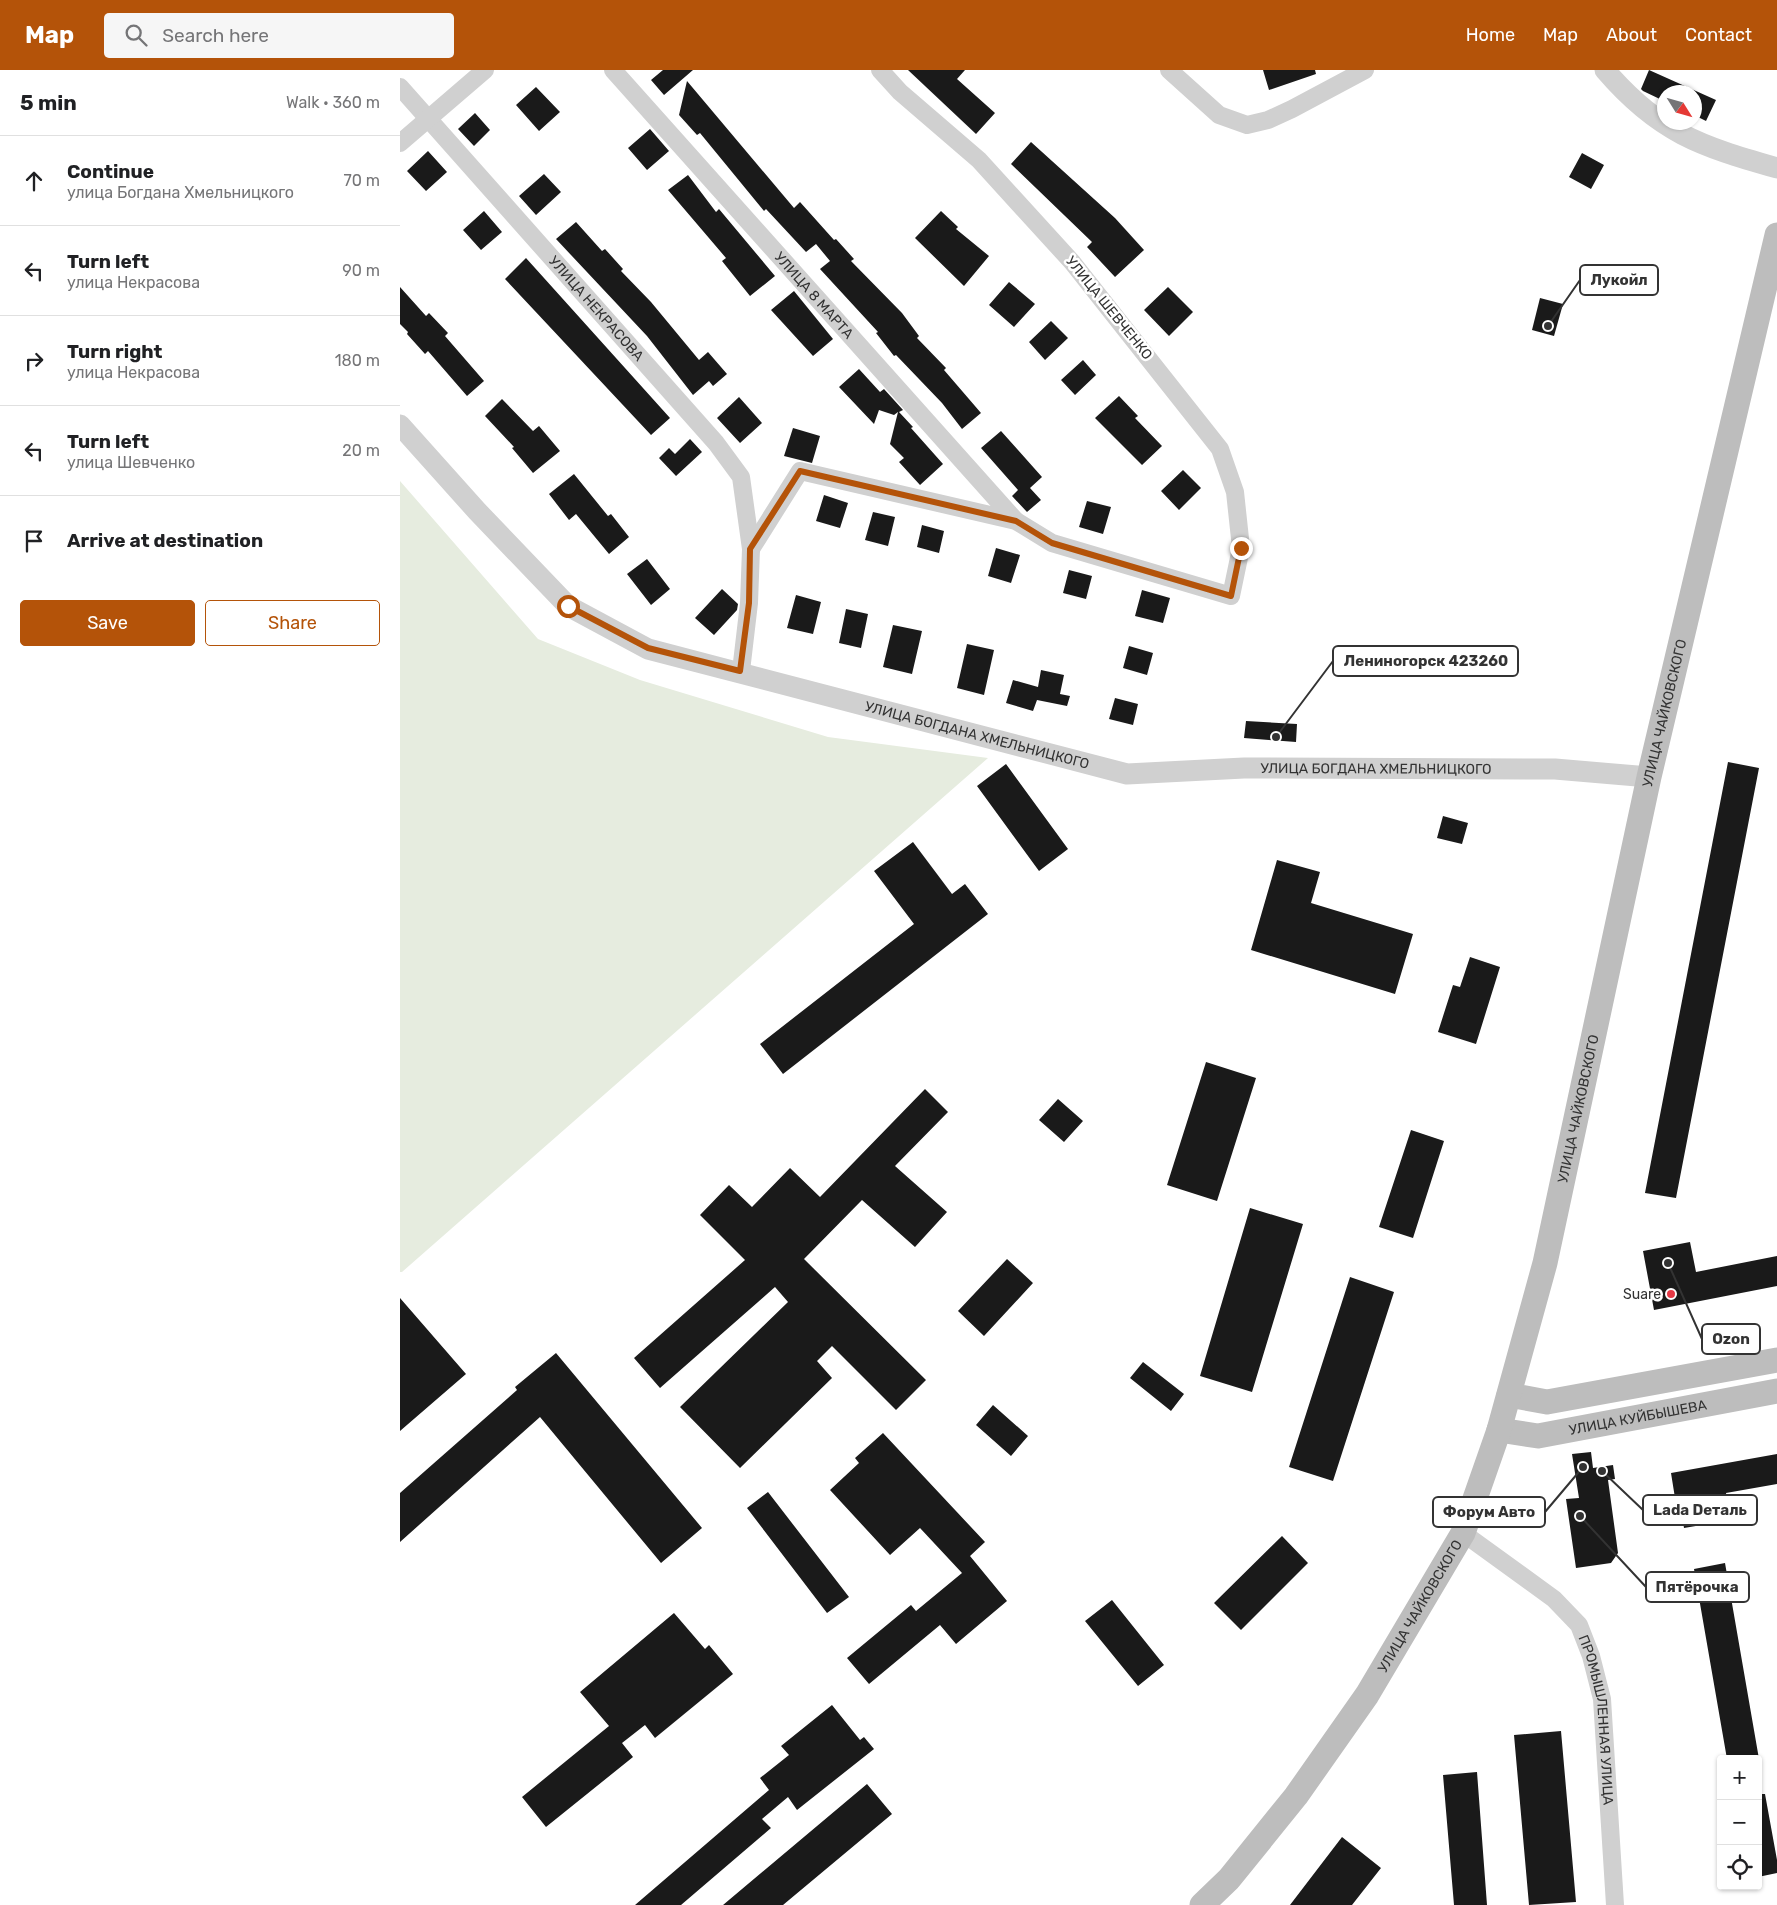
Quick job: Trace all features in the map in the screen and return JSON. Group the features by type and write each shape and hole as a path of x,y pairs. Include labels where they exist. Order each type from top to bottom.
{"main road":[{"name":"УЛИЦА ЧАЙКОВСКОГО","path":"1202,1905 1229,1879 1296,1796 1367,1695 1463,1532 1498,1430 1538,1294 1649,777 1769,303 1777,235"},
{"path":"1509,1395 1547,1402 1777,1360"},
{"name":"УЛИЦА КУЙБЫШЕВА","path":"1498,1430 1538,1436 1777,1391"}],"street":[{"path":"400,143 485,70"},
{"name":"УЛИЦА 8 МАРТА","path":"613,70 1016,521"},
{"name":"УЛИЦА ШЕВЧЕНКО","path":"880,70 900,92 979,160 1072,262 1220,448 1235,492 1241,548 1231,596 1052,543 1016,521"},
{"path":"1169,70 1219,116 1247,125 1268,120 1292,109 1365,70"},
{"path":"1605,70 1641,108 1684,137 1728,154 1777,168"},
{"name":"УЛИЦА НЕКРАСОВА","path":"400,88 716,443 741,477 750,549 749,603 740,671"},
{"name":"УЛИЦА БОГДАНА ХМЕЛЬНИЦКОГО","path":"400,425 477,511 568,606 648,648 1127,774 1244,768 1555,769 1649,777"},
{"path":"750,549 800,471 1016,521"},
{"name":"ПРОМЫШЛЕННАЯ УЛИЦА","path":"1463,1532 1554,1599 1579,1625 1591,1656 1602,1699 1615,1905"}],"shaded area":[{"path":"400,481 538,639 640,680 828,737 988,758 402,1272 400,1272"}],"building":[{"path":"663,70 693,70 664,95 651,80"},
{"path":"908,70 965,70 957,79 995,113 976,134"},
{"path":"1263,70 1315,70 1316,74 1269,90"},
{"path":"1649,70 1682,85 1657,85 1657,98 1641,89"},
{"path":"687,81 794,208 800,202 834,240 836,239 854,259 851,261 902,313 919,336 917,338 946,368 944,370 981,413 962,429 942,403 896,355 894,356 876,333 878,332 820,269 830,261 816,244 806,252 766,209 764,211 700,133 697,135 679,115"},
{"path":"536,87 560,112 539,131 516,105"},
{"path":"1702,94 1716,100 1706,121 1702,119"},
{"path":"475,113 490,130 474,146 458,129"},
{"path":"650,129 669,151 647,170 628,148"},
{"path":"1031,142 1115,218 1144,250 1115,277 1087,247 1092,242 1011,164"},
{"path":"428,151 447,172 426,191 407,171"},
{"path":"1582,153 1604,165 1591,189 1569,177"},
{"path":"544,174 561,192 536,215 519,196"},
{"path":"688,175 716,212 719,209 775,276 750,296 722,261 726,258 668,190"},
{"path":"484,211 502,232 481,250 463,230"},
{"path":"941,211 958,227 956,229 989,256 964,286 915,238"},
{"path":"576,222 602,251 605,249 623,269 621,271 651,302 699,360 708,352 727,374 713,386 709,381 693,395 647,336 556,239"},
{"path":"526,258 670,418 651,435 505,279"},
{"path":"1009,282 1035,304 1014,327 989,305"},
{"path":"400,287 426,316 429,313 448,333 445,336 484,381 467,396 428,351 425,354 400,324"},
{"path":"1168,287 1193,312 1169,336 1144,310"},
{"path":"794,291 833,339 813,356 771,310"},
{"path":"1540,298 1563,304 1554,336 1532,330"},
{"path":"1051,321 1068,338 1045,360 1029,342"},
{"path":"1083,360 1096,375 1075,395 1061,380"},
{"path":"859,369 880,392 884,389 903,410 899,412 943,464 920,485 899,462 904,458 890,444 898,412 894,415 879,410 874,424 839,387"},
{"path":"1119,396 1138,416 1135,418 1162,446 1142,465 1095,418"},
{"path":"739,397 762,423 740,443 717,418"},
{"path":"502,399 533,431 539,426 560,451 533,473 512,448 514,447 485,416"},
{"path":"793,428 820,436 812,463 784,456"},
{"path":"1001,431 1042,477 1030,488 1041,500 1027,512 1012,496 1018,490 981,448"},
{"path":"690,439 702,452 676,476 659,458 669,448 675,454"},
{"path":"1183,470 1201,488 1179,510 1161,491"},
{"path":"574,474 608,516 611,514 629,537 609,554 576,514 569,520 549,494"},
{"path":"824,495 848,503 840,528 816,521"},
{"path":"1087,501 1111,507 1103,534 1079,527"},
{"path":"873,512 895,517 888,546 865,540"},
{"path":"922,525 944,531 939,553 917,547"},
{"path":"996,548 1020,555 1011,583 988,576"},
{"path":"647,559 670,589 651,605 627,574"},
{"path":"1069,570 1092,576 1086,599 1063,593"},
{"path":"722,589 738,604 737,610 714,635 695,618"},
{"path":"1142,590 1170,598 1163,623 1135,616"},
{"path":"796,595 821,602 813,634 787,628"},
{"path":"846,609 868,614 861,648 839,643"},
{"path":"893,625 922,631 912,674 883,667"},
{"path":"967,644 994,650 984,695 957,688"},
{"path":"1129,646 1153,653 1147,675 1123,668"},
{"path":"1041,670 1064,675 1060,694 1070,696 1067,706 1037,700 1033,711 1006,703 1013,680 1038,687"},
{"path":"1115,698 1138,704 1133,725 1109,719"},
{"path":"1246,721 1297,724 1296,742 1244,738"},
{"path":"1728,762 1759,768 1676,1198 1645,1193"},
{"path":"1006,764 1068,849 1039,871 977,786"},
{"path":"1443,816 1468,823 1462,844 1437,838"},
{"path":"913,842 952,894 965,884 988,914 783,1074 760,1044 914,924 874,871"},
{"path":"1277,860 1320,872 1311,903 1413,934 1395,994 1251,950"},
{"path":"1470,957 1500,967 1476,1044 1438,1032 1453,985 1460,987"},
{"path":"1206,1062 1256,1078 1217,1201 1167,1185"},
{"path":"925,1089 948,1112 895,1166 947,1212 915,1247 862,1200 804,1259 926,1380 896,1410 832,1346 817,1361 832,1378 740,1468 680,1407 788,1302 775,1287 660,1388 634,1358 745,1260 700,1215 729,1185 752,1207 790,1168 820,1197"},
{"path":"1058,1099 1083,1121 1064,1142 1039,1120"},
{"path":"1411,1130 1444,1141 1413,1238 1379,1227"},
{"path":"1250,1208 1303,1224 1252,1392 1200,1376"},
{"path":"1690,1242 1696,1272 1777,1256 1777,1286 1654,1310 1643,1251"},
{"path":"1007,1259 1033,1283 984,1336 958,1311"},
{"path":"1350,1277 1394,1292 1333,1481 1289,1467"},
{"path":"400,1298 466,1374 400,1431"},
{"path":"556,1353 702,1528 661,1563 540,1417 400,1542 400,1493 517,1390 515,1387"},
{"path":"1143,1362 1184,1394 1171,1411 1130,1378"},
{"path":"993,1405 1028,1436 1011,1456 976,1425"},
{"path":"883,1433 985,1542 970,1556 1007,1601 956,1644 940,1625 869,1684 847,1658 911,1605 916,1611 962,1573 920,1528 890,1555 830,1490 859,1463 855,1458"},
{"path":"1591,1452 1593,1468 1613,1465 1615,1479 1608,1480 1618,1553 1611,1563 1576,1568 1566,1499 1579,1498 1572,1454"},
{"path":"1777,1454 1777,1484 1726,1493 1731,1520 1684,1528 1679,1497 1675,1498 1671,1473"},
{"path":"768,1492 849,1597 827,1613 747,1508"},
{"path":"1282,1536 1308,1563 1241,1630 1214,1603"},
{"path":"1725,1563 1758,1755 1726,1755 1694,1569"},
{"path":"1112,1600 1164,1665 1138,1686 1085,1621"},
{"path":"674,1613 705,1649 709,1645 733,1674 655,1738 645,1725 622,1743 633,1757 546,1827 522,1797 609,1726 580,1692"},
{"path":"832,1705 860,1740 864,1737 874,1749 797,1810 788,1797 762,1819 771,1828 681,1905 635,1905 769,1790 760,1778 789,1755 781,1746"},
{"path":"1561,1731 1576,1902 1529,1905 1514,1735"},
{"path":"1477,1772 1487,1905 1454,1905 1443,1775"},
{"path":"867,1784 892,1814 783,1905 723,1905"},
{"path":"1762,1794 1765,1794 1777,1860 1777,1873 1762,1876"},
{"path":"1342,1837 1381,1868 1352,1905 1290,1905"}],"place":[{"name":"Лукойл","path":"1548,326"},
{"name":"Лениногорск 423260","path":"1276,737"},
{"name":"Ozon","path":"1668,1263"},
{"name":"Suare","path":"1671,1294"},
{"name":"Форум Авто","path":"1583,1467"},
{"name":"Lada Dеталь","path":"1602,1471"},
{"name":"Пятёрочка","path":"1580,1516"}],"route":[{"path":"568,606 648,648 740,671 749,603 750,549 800,471 1016,521 1052,543 1231,596 1241,548"}]}
